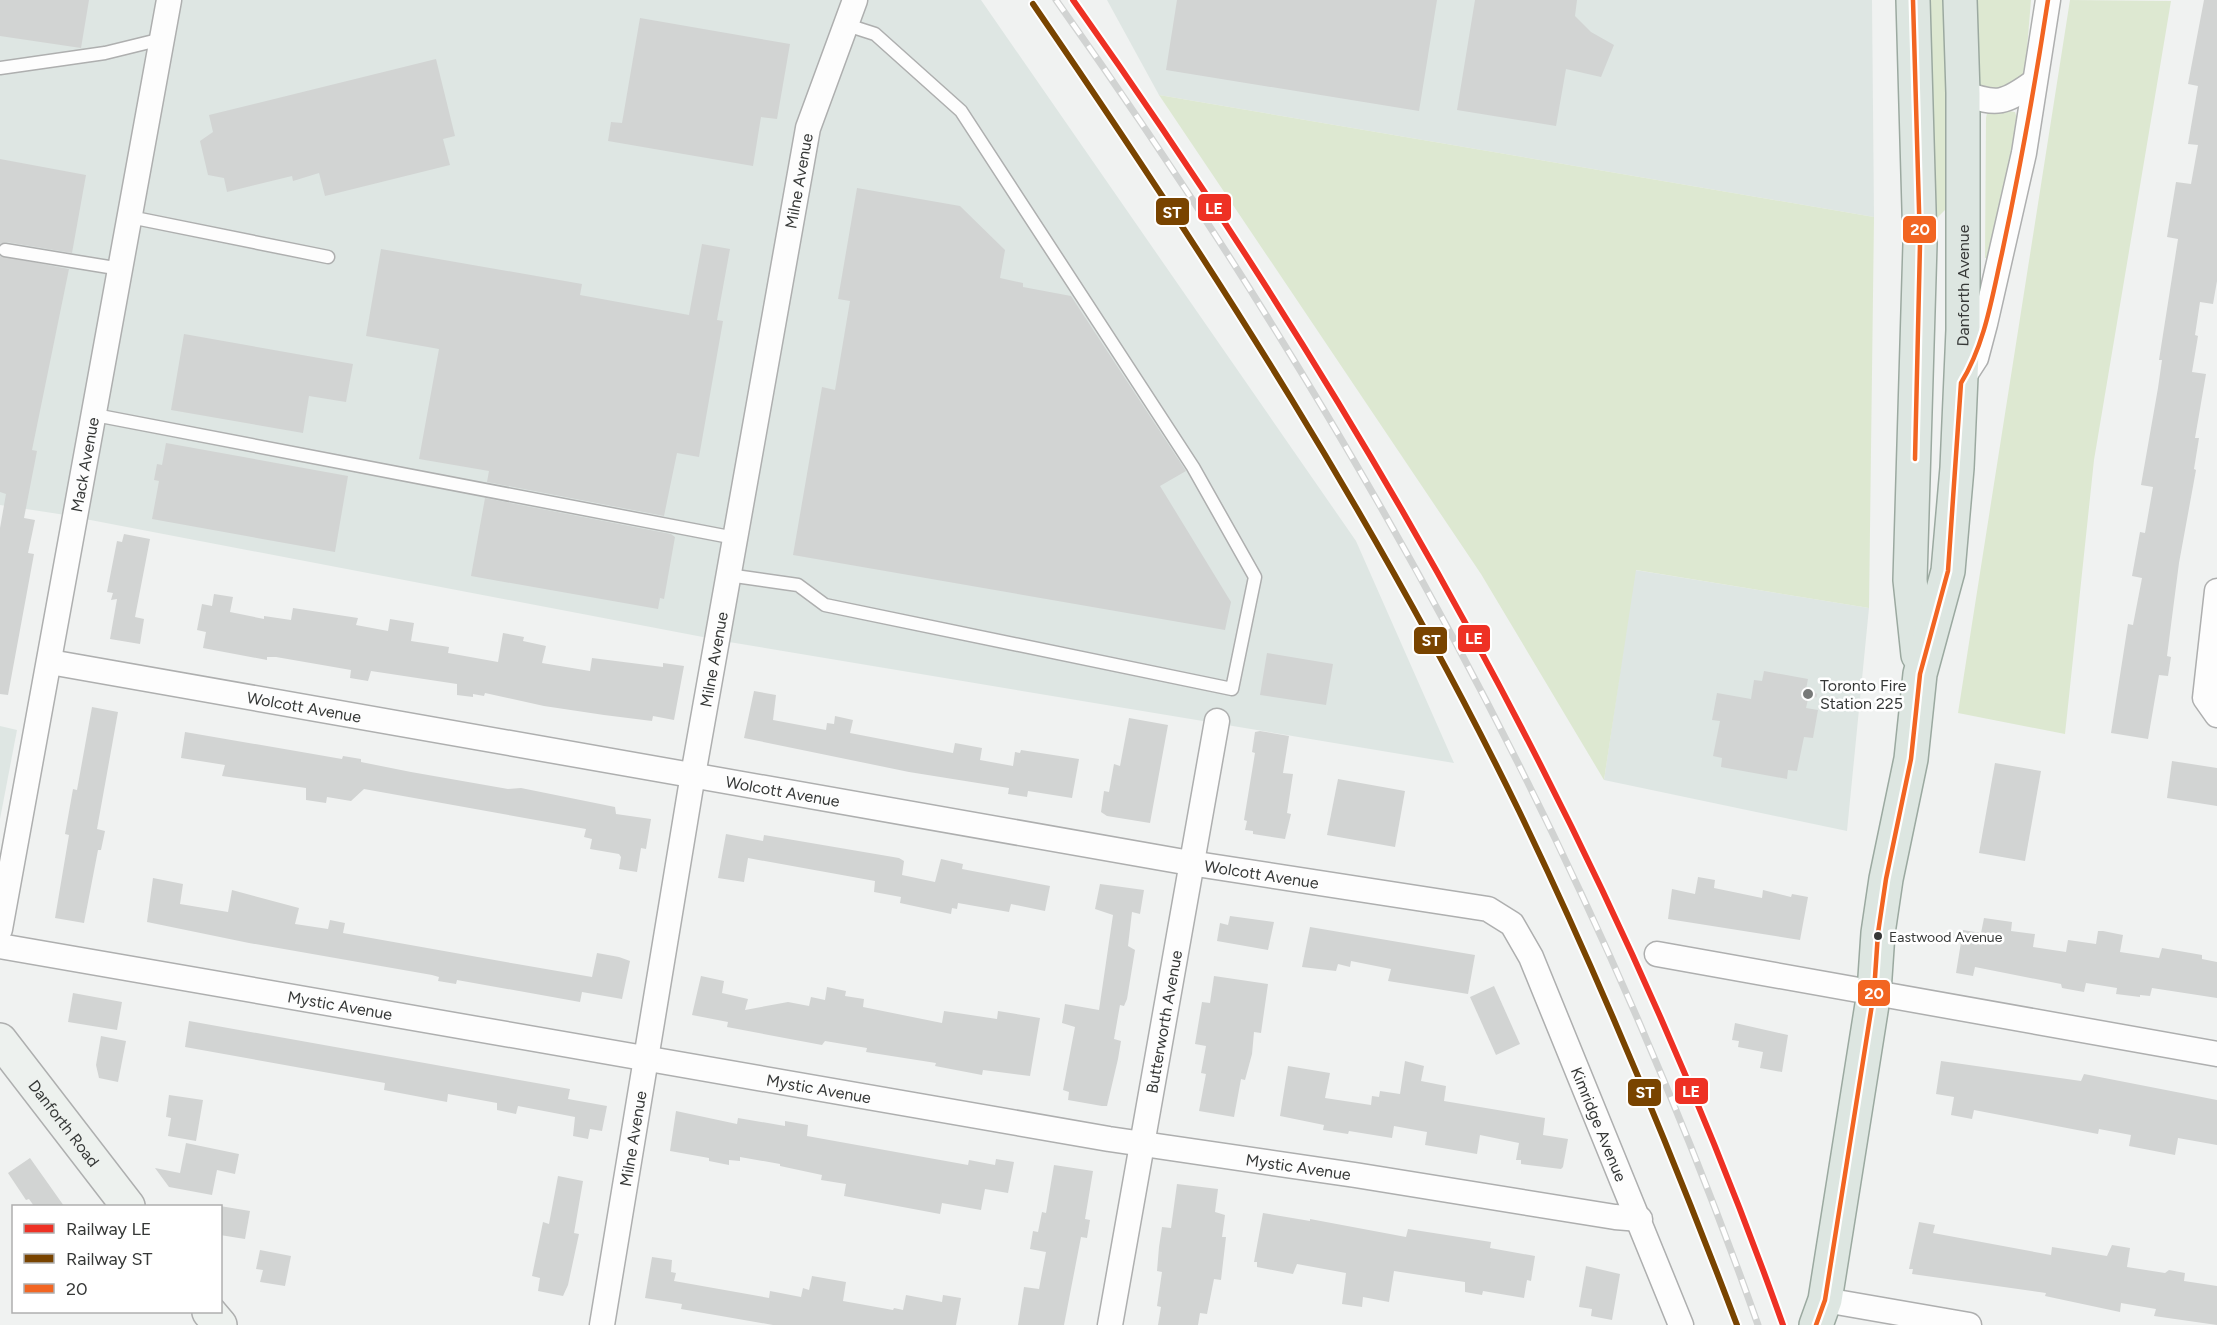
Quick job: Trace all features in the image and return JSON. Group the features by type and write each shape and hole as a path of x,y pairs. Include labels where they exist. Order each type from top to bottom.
{"main road":[{"name":"Danforth Avenue","path":"1913,0 1920,244 1910,580 1920,674"},
{"name":"Danforth Avenue","path":"1822,1314 1874,992 1891,937 1913,816 1911,759 1920,674 1947,571 1958,468 1963,330 1963,93 1960,0"},
{"path":"1962,207 1948,223 1920,244 1944,263 1963,330"},
{"name":"Danforth Road","path":"0,1040 128,1205"},
{"path":"211,1313 220,1325"}],"street":[{"name":"Mack Avenue","path":"0,929 169,0"},
{"name":"Milne Avenue","path":"602,1325 693,777 808,128 855,0"},
{"path":"1961,382 1976,358 2024,153 2048,0"},
{"path":"1963,93 1990,103 2009,100 2034,82"},
{"path":"2217,591 2205,698 2217,715"},
{"name":"Wolcott Avenue","path":"50,662 1190,863 1488,909 1512,924"},
{"name":"Butterworth Avenue","path":"1110,1325 1190,863 1217,721"},
{"name":"Kimridge Avenue","path":"1512,924 1544,985 1681,1325"},
{"name":"Mystic Avenue","path":"0,946 1142,1144 1640,1219"},
{"path":"1657,954 2217,1054"},
{"path":"1822,1314 1969,1325"}],"lane":[{"path":"728,575 798,585 825,605 1232,689 1255,577 1193,467 961,111 874,34 847,25"},
{"path":"0,68 105,53 162,39"},
{"path":"130,217 328,257"},
{"path":"5,250 121,269"},
{"path":"95,415 735,538"}],"path":[{"path":"1814,695 1868,706"}],"shaded area":[{"path":"0,0 981,0 1356,541 1454,763 729,642 59,514 0,505"},
{"path":"1107,0 1872,0 1874,217 1159,95"},
{"path":"1635,570 1869,608 1847,831 1604,780"},
{"path":"0,726 17,730 0,819"}],"green space":[{"path":"1923,0 1944,0 1949,197 1946,209 1931,224"},
{"path":"1969,0 2031,0 2025,73 2010,88 1982,93 1971,78"},
{"path":"2070,0 2171,1 2094,460 2065,734 1958,713"},
{"path":"1159,95 1874,217 1869,608 1636,570 1604,780 1481,574"},
{"path":"2015,112 2018,122 1988,258 1985,258 1986,118 1987,113 1999,114"}],"building":[{"path":"0,0 89,0 81,48 0,36"},
{"path":"1177,0 1437,0 1419,111 1166,70"},
{"path":"1475,0 1577,0 1575,16 1591,32 1614,45 1601,77 1566,69 1556,126 1457,110"},
{"path":"2204,0 2217,0 2217,281 2213,304 2200,302 2195,335 2198,336 2192,372 2206,374 2195,438 2199,438 2194,469 2196,470 2179,563 2167,656 2171,657 2168,676 2159,675 2148,739 2111,733 2128,624 2133,625 2142,578 2132,576 2140,532 2145,533 2153,487 2141,485 2158,388 2162,360 2159,360 2178,239 2167,237 2176,182 2191,184 2198,145 2188,144 2198,86 2188,84"},
{"path":"640,18 790,44 777,119 761,117 753,166 608,141 611,122 622,123"},
{"path":"436,59 455,136 443,139 450,165 325,196 319,173 293,181 292,176 227,192 224,178 208,175 200,141 213,132 209,115"},
{"path":"0,159 86,175 72,253 6,242 0,244"},
{"path":"857,188 960,206 1005,250 1000,278 1023,283 1023,287 1071,296 1186,471 1160,486 1231,602 1225,630 793,555 822,387 835,390 850,301 838,299"},
{"path":"702,244 730,249 717,320 723,321 699,457 677,453 664,516 487,482 489,471 419,459 439,349 366,336 381,249 582,284 580,295 689,315"},
{"path":"0,256 69,269 32,450 37,451 24,518 35,520 28,553 34,554 8,695 0,694 0,528 6,494 0,492"},
{"path":"184,334 353,364 346,402 309,396 303,433 171,410"},
{"path":"166,443 348,476 335,552 152,519 159,481 154,480 157,464 162,465"},
{"path":"485,498 671,534 675,537 664,599 660,598 658,609 471,576"},
{"path":"124,534 150,539 135,617 144,619 140,644 110,639 117,599 111,600 113,593 107,592 117,541 122,542"},
{"path":"214,594 233,597 230,612 264,619 264,616 291,620 293,608 358,618 356,625 388,631 390,619 414,623 411,641 449,647 448,653 498,662 503,633 524,637 523,641 546,646 542,663 590,671 592,658 663,667 663,663 684,666 674,720 653,716 652,721 604,715 544,706 485,693 484,696 473,694 473,697 457,695 457,684 371,671 368,681 350,678 351,670 276,657 267,657 267,660 203,648 206,632 197,630 202,604 212,606"},
{"path":"1267,653 1333,664 1326,705 1260,695"},
{"path":"1764,671 1808,679 1806,689 1810,690 1806,708 1818,710 1813,738 1804,737 1797,771 1788,770 1787,779 1721,767 1722,758 1713,756 1720,721 1712,720 1717,693 1751,699 1754,680 1762,681"},
{"path":"754,691 776,695 773,720 826,730 827,723 834,724 835,716 853,720 850,733 953,753 955,743 982,748 980,760 1013,766 1015,752 1020,753 1021,750 1079,759 1072,798 1028,791 1027,797 1008,794 1009,788 909,772 744,738"},
{"path":"92,707 118,712 97,829 105,831 101,850 98,850 84,923 55,918 69,835 65,834 73,789 77,790"},
{"path":"1129,718 1168,725 1150,823 1107,816 1101,812 1104,791 1109,792 1114,764 1120,766"},
{"path":"185,732 342,759 343,756 361,759 361,762 411,772 508,789 521,788 615,807 616,814 651,819 646,849 641,848 637,872 619,869 621,857 619,854 590,849 592,839 584,837 586,829 364,789 351,801 327,797 326,803 306,800 306,788 222,776 225,765 181,758"},
{"path":"1255,732 1289,736 1283,773 1293,774 1287,813 1291,814 1285,839 1253,834 1253,831 1245,830 1247,821 1244,820 1255,753 1252,752"},
{"path":"2172,761 2217,768 2217,806 2167,798"},
{"path":"1995,763 2041,771 2025,861 1979,853"},
{"path":"1338,779 1405,791 1395,847 1327,835"},
{"path":"726,834 763,841 764,835 899,858 904,861 902,875 935,882 941,859 963,864 962,869 1050,886 1045,911 1011,904 1009,912 958,903 957,909 952,908 951,914 900,903 901,897 874,892 875,881 748,858 744,882 718,878"},
{"path":"1698,877 1715,880 1714,888 1762,898 1763,890 1791,897 1792,894 1808,897 1800,940 1668,919 1672,889 1695,894"},
{"path":"153,878 183,884 180,904 228,912 232,890 299,908 295,924 328,929 330,920 345,923 343,933 592,977 597,953 619,957 630,961 622,999 582,992 580,1002 457,980 456,984 438,981 439,977 432,975 249,943 147,922"},
{"path":"1100,884 1144,890 1140,914 1132,912 1128,946 1135,950 1127,999 1124,1006 1120,1005 1114,1039 1121,1041 1107,1106 1068,1100 1069,1092 1063,1090 1075,1027 1062,1023 1065,1004 1099,1010 1113,915 1095,909"},
{"path":"1230,916 1274,922 1268,950 1217,941 1220,923 1228,925"},
{"path":"1984,918 2012,922 2011,931 2035,934 2033,947 2066,952 2068,940 2096,944 2098,931 2103,931 2123,935 2120,952 2159,958 2162,948 2202,955 2202,959 2217,962 2217,998 2152,988 2150,996 2140,995 2140,997 2116,994 2117,988 2086,983 2084,992 2062,988 2061,984 1975,967 1973,976 1956,973 1963,930 1981,933"},
{"path":"1310,927 1475,955 1468,994 1388,981 1391,969 1351,961 1350,967 1338,964 1336,971 1302,967"},
{"path":"701,976 724,981 722,993 748,999 745,1010 788,1002 809,1006 811,997 825,1000 827,987 846,991 845,996 864,999 863,1007 942,1023 944,1011 997,1019 998,1011 1040,1018 1030,1076 983,1070 982,1075 935,1066 936,1063 866,1052 867,1048 825,1041 822,1045 727,1027 728,1022 692,1015"},
{"path":"1214,976 1268,984 1261,1033 1254,1032 1252,1054 1245,1080 1241,1079 1234,1117 1199,1111 1206,1074 1201,1073 1206,1046 1195,1044 1202,1002 1210,1003"},
{"path":"1494,986 1520,1044 1496,1055 1470,997"},
{"path":"73,993 122,1002 117,1030 68,1022"},
{"path":"189,1021 570,1089 568,1099 607,1106 602,1131 590,1129 588,1139 573,1136 575,1117 518,1106 516,1114 497,1110 497,1103 448,1094 447,1102 384,1090 385,1083 185,1047"},
{"path":"1735,1023 1788,1035 1782,1072 1760,1068 1763,1052 1738,1047 1739,1041 1732,1040"},
{"path":"101,1036 126,1041 118,1082 99,1078 96,1065"},
{"path":"1405,1061 1424,1066 1421,1081 1446,1086 1444,1101 1545,1118 1543,1135 1568,1139 1563,1167 1561,1169 1521,1164 1521,1160 1516,1160 1519,1143 1480,1135 1477,1154 1425,1145 1427,1132 1394,1126 1392,1138 1349,1131 1348,1134 1323,1130 1324,1125 1280,1116 1288,1066 1330,1073 1325,1098 1371,1105 1372,1096 1379,1097 1380,1091 1400,1094"},
{"path":"1941,1061 2081,1081 2084,1074 2217,1100 2217,1145 2178,1138 2175,1155 2129,1146 2131,1135 2099,1129 2098,1134 1974,1110 1972,1119 1951,1115 1954,1097 1936,1094"},
{"path":"169,1095 203,1100 196,1141 168,1136 171,1118 166,1117"},
{"path":"676,1111 737,1124 738,1118 785,1126 785,1121 808,1125 807,1136 968,1165 969,1160 995,1165 996,1159 1014,1162 1008,1193 985,1189 981,1210 942,1203 940,1214 844,1196 846,1184 821,1180 822,1175 780,1166 780,1164 740,1157 740,1161 729,1160 729,1165 709,1161 709,1158 670,1151"},
{"path":"186,1143 239,1154 235,1174 217,1170 212,1195 169,1187 155,1168 180,1173"},
{"path":"30,1158 63,1205 33,1205 29,1199 26,1200 8,1173"},
{"path":"1054,1165 1093,1171 1085,1219 1090,1220 1087,1238 1081,1237 1064,1325 1018,1325 1024,1287 1039,1289 1046,1252 1030,1249 1033,1231 1038,1232 1042,1212 1046,1213"},
{"path":"558,1176 583,1181 574,1233 579,1234 568,1285 563,1296 538,1291 540,1278 532,1276 543,1222 549,1224"},
{"path":"1177,1184 1218,1189 1215,1212 1225,1215 1222,1237 1226,1237 1221,1280 1214,1279 1207,1314 1200,1313 1198,1325 1158,1325 1161,1307 1157,1306 1162,1272 1157,1271 1159,1247 1162,1227 1171,1228"},
{"path":"222,1206 250,1211 245,1239 222,1235"},
{"path":"1263,1213 1310,1221 1310,1219 1406,1237 1408,1229 1491,1242 1490,1248 1535,1256 1531,1281 1527,1280 1524,1298 1483,1291 1482,1295 1465,1292 1465,1282 1394,1271 1389,1302 1363,1297 1362,1307 1342,1304 1346,1273 1297,1264 1293,1274 1257,1267 1257,1262 1254,1262"},
{"path":"1919,1222 1935,1225 1933,1233 2051,1255 2052,1247 2107,1256 2112,1245 2130,1248 2127,1267 2165,1273 2169,1270 2185,1273 2184,1281 2217,1286 2217,1325 2154,1316 2156,1309 2121,1303 2120,1312 2045,1296 2046,1293 1912,1274 1913,1269 1909,1269"},
{"path":"260,1250 291,1256 285,1286 260,1282 263,1270 256,1269"},
{"path":"652,1257 672,1260 671,1272 676,1273 674,1281 769,1298 770,1291 801,1297 803,1288 809,1290 812,1276 846,1282 843,1301 893,1310 894,1308 903,1310 906,1295 942,1302 943,1295 961,1298 956,1325 773,1325 681,1309 682,1304 645,1298"},
{"path":"1586,1266 1620,1274 1612,1320 1591,1316 1592,1309 1579,1307"}],"railway":[{"path":"1056,0 1163,155 1265,313 1362,474 1453,638 1539,805 1619,976 1692,1149 1758,1325"}],"rail line":[{"name":"LE","path":"1073,0 1180,155 1283,313 1381,474 1474,638 1561,805 1642,975 1716,1149 1783,1325"},
{"name":"ST","path":"1033,4 1165,200 1291,398 1410,602 1466,706 1549,874 1606,1002 1660,1130 1737,1325"}],"transit line":[{"name":"20","path":"1913,0 1920,244 1915,459"},
{"name":"20","path":"1816,1325 1825,1300 1874,992 1878,933 1886,879 1911,759 1920,674 1948,571 1961,383 1976,352 1991,303 2021,158 2048,0"}],"place":[{"name":"Toronto Fire Station 225","path":"1808,694"},
{"name":"Eastwood Avenue","path":"1878,936"}]}
